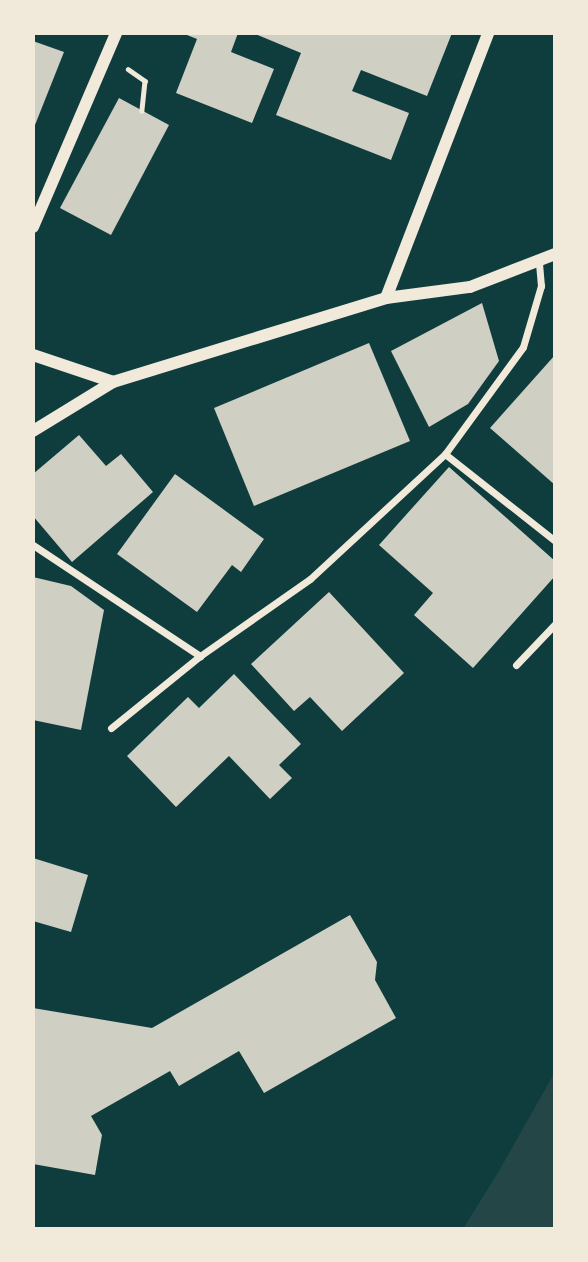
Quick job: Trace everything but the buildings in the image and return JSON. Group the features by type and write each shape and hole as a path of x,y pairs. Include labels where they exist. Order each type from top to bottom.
{"street":[{"path":"33,227 116,33"},
{"path":"386,298 488,33"},
{"path":"33,431 113,382 386,298 470,287 555,254"},
{"path":"111,728 200,656 310,579 444,454 523,346 541,286 539,262"},
{"path":"33,355 113,382"},
{"path":"444,454 555,541"},
{"path":"33,545 200,656"},
{"path":"516,665 555,624"}],"path":[{"path":"106,59 145,81 142,111"}],"shaded area":[{"path":"555,1072 555,1229 463,1229 499,1171"}]}
